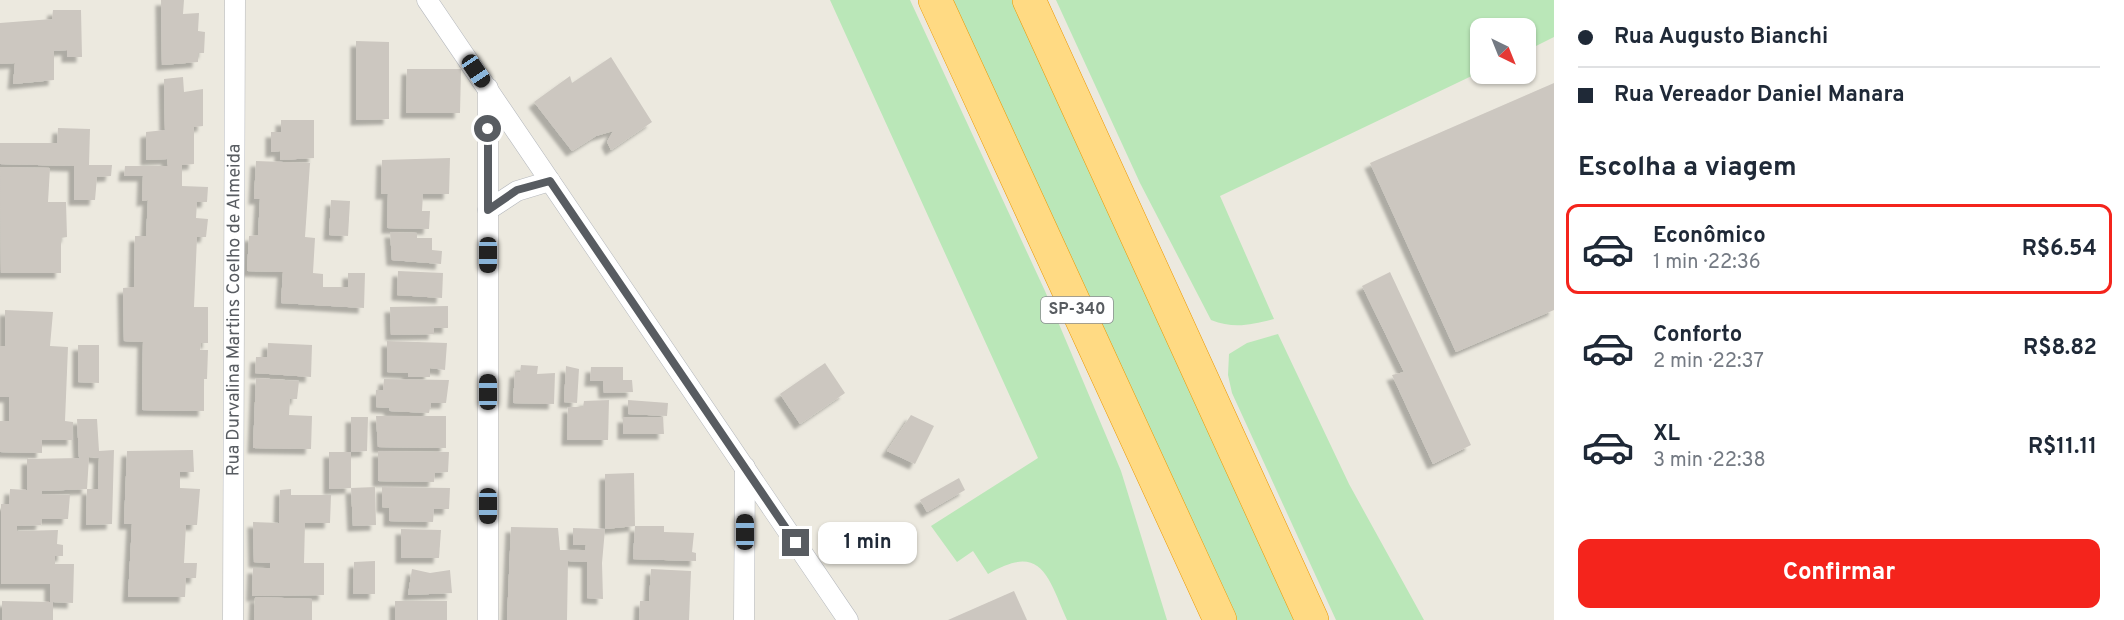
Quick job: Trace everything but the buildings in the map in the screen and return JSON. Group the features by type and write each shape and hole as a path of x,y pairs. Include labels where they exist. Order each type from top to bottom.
{"highway":[{"name":"SP-340","path":"935,0 1220,620"},
{"path":"1029,0 1312,620"}],"street":[{"name":"Rua Durvalina Martins Coelho de Almeida","path":"233,620 235,0"},
{"path":"428,0 848,620"},
{"path":"488,88 488,620"},
{"path":"488,210 517,190 550,181"},
{"path":"744,620 745,467"}],"green space":[{"path":"830,0 910,0 1045,291 1121,471 1167,620 1067,620 1048,578 1041,569 1032,563 1020,562 1006,565 988,574 973,551 957,562 931,526 1038,458"},
{"path":"949,0 1014,0 1298,620 1233,620"},
{"path":"1056,0 1554,0 1554,37 1536,46 1536,18 1470,18 1470,77 1220,196 1274,319 1235,325 1211,320 1140,183"},
{"path":"1278,334 1349,484 1424,620 1336,620 1232,393 1228,375 1229,354 1247,343"}],"route":[{"path":"488,129 488,210 517,190 550,181 796,543"}]}
